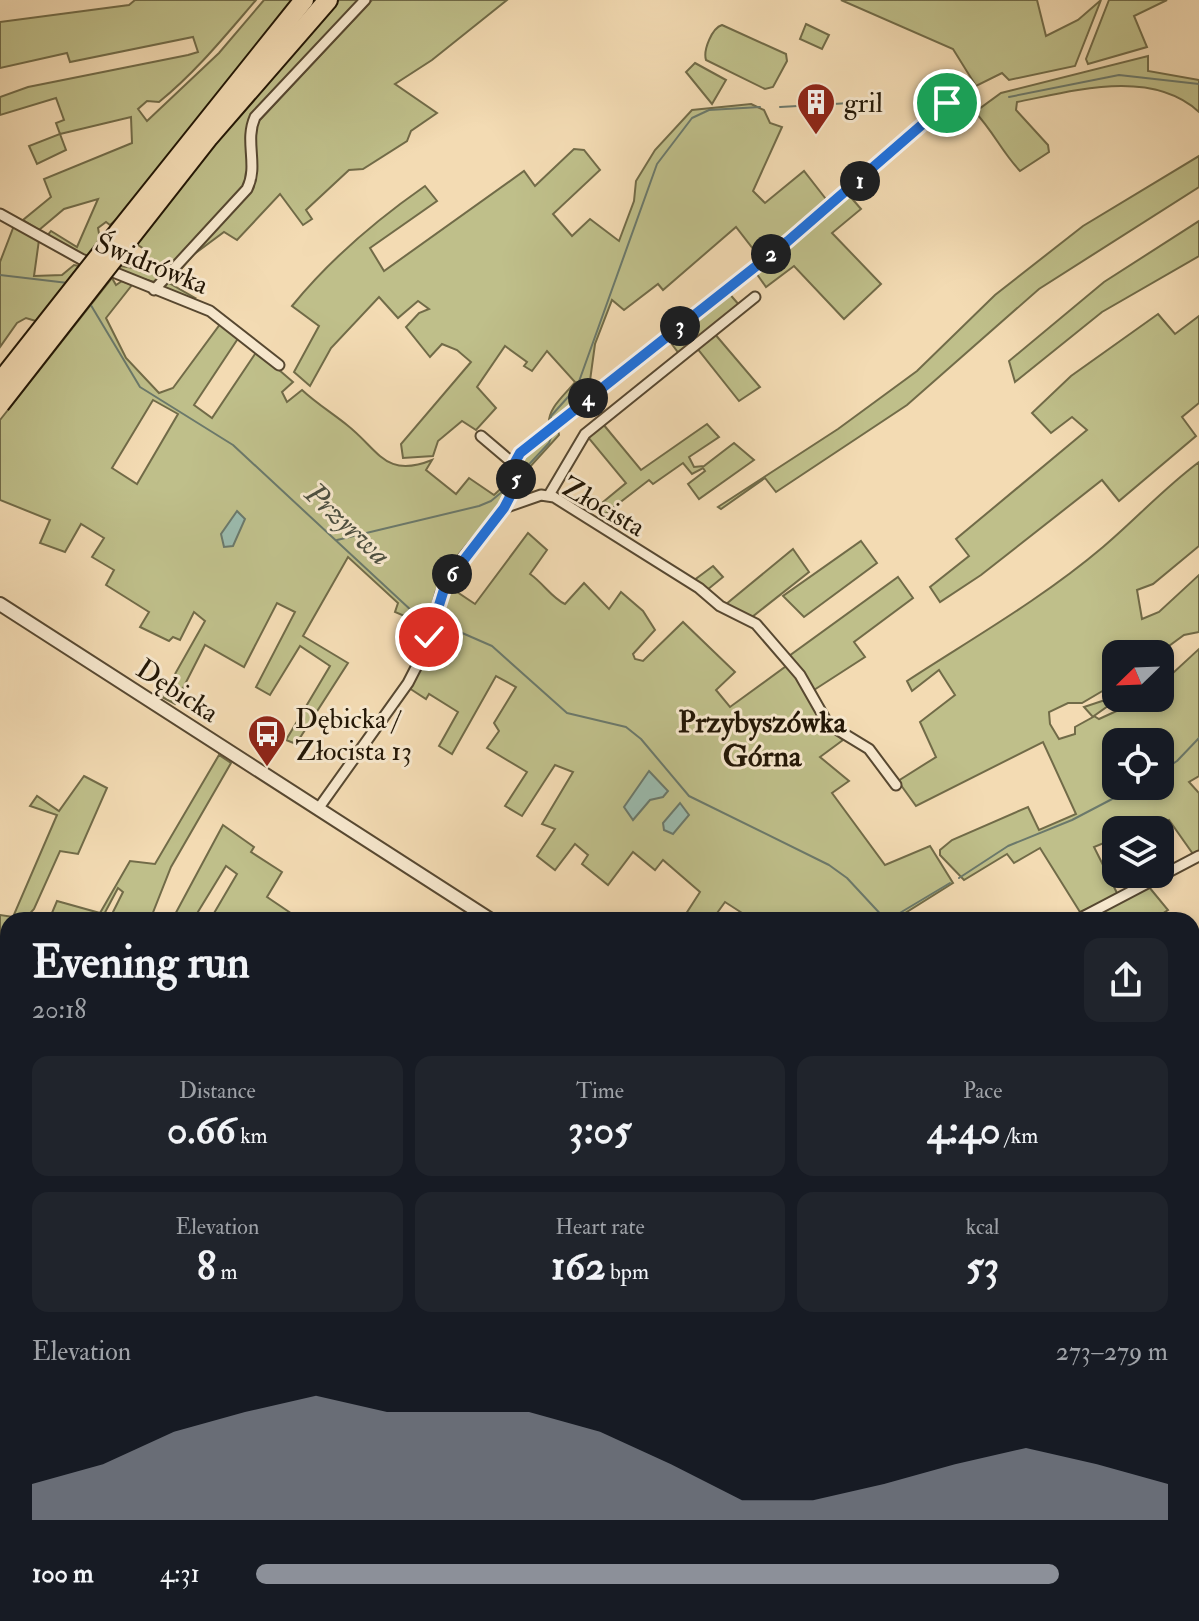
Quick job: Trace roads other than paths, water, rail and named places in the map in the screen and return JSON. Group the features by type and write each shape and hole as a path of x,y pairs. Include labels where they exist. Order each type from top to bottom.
{"highway":[{"path":"0,404 113,249 304,0"},
{"path":"0,382 328,0"}],"street":[{"path":"154,290 247,189 253,171 249,134 255,117 365,0"},
{"path":"318,809 408,683 446,583 504,508 516,483 514,464 520,453 788,241 947,103 961,96"},
{"name":"Świdrówka","path":"0,214 81,259 210,311 279,365"},
{"path":"549,495 585,434 755,297"},
{"path":"481,436 514,464"},
{"name":"Złocista","path":"504,508 549,495 624,539 720,606 756,624 802,678 828,724 869,749 896,785"},
{"name":"Dębicka","path":"0,604 479,912"},
{"path":"1092,912 1199,856"}],"waterway":[{"path":"1009,97 1119,75 1199,84"},
{"path":"780,107 868,102"},
{"path":"551,421 551,416 577,387 657,164 692,118 709,110 760,107"},
{"name":"Przyrwa","path":"0,275 68,283"},
{"name":"Przyrwa","path":"89,302 140,387 233,445 413,612 431,620"},
{"path":"520,474 549,443 554,429"},
{"path":"337,540 479,506 491,501 509,486"},
{"name":"Przyrwa","path":"437,622 492,646 567,713 626,727 641,739 689,796 829,865 847,878 879,912"},
{"path":"1174,763 1199,738"},
{"path":"959,878 1008,846 1072,820 1110,800"},
{"path":"901,912 950,883"}],"place":[{"name":"gril","path":"816,136"},
{"name":"Dębicka / Złocista 13","path":"267,768"}],"district":[{"name":"Przybyszówka Górna","path":"762,739"}]}
